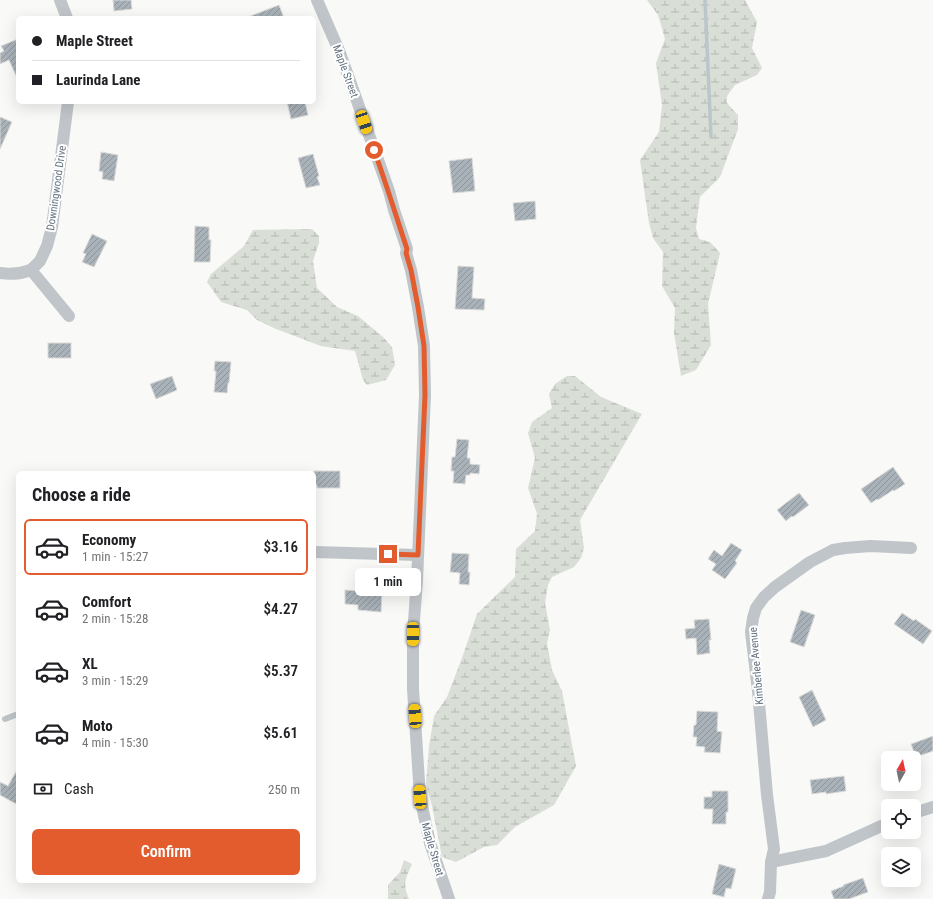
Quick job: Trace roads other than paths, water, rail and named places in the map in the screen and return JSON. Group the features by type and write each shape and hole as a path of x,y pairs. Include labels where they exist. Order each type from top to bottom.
{"street":[{"path":"60,0 66,16"},
{"name":"Maple Street","path":"317,0 340,53 389,192 407,249 406,253 411,270 424,346 425,395 413,634 413,676 420,797 430,843 449,899"},
{"name":"Downingwood Drive","path":"31,270 40,261 47,246 52,227 68,104"},
{"path":"0,273 19,274 31,270 69,316"},
{"name":"Kimberlee Avenue","path":"768,899 770,892 771,862 774,849 767,795 758,691 751,632 756,608 774,587 810,562 833,550 871,546 911,548"},
{"path":"316,552 418,555"},
{"path":"921,811 933,807"},
{"path":"771,862 826,851 881,826"}],"lane":[{"path":"5,719 16,715"}],"waterway":[{"path":"705,0 711,137"}]}
